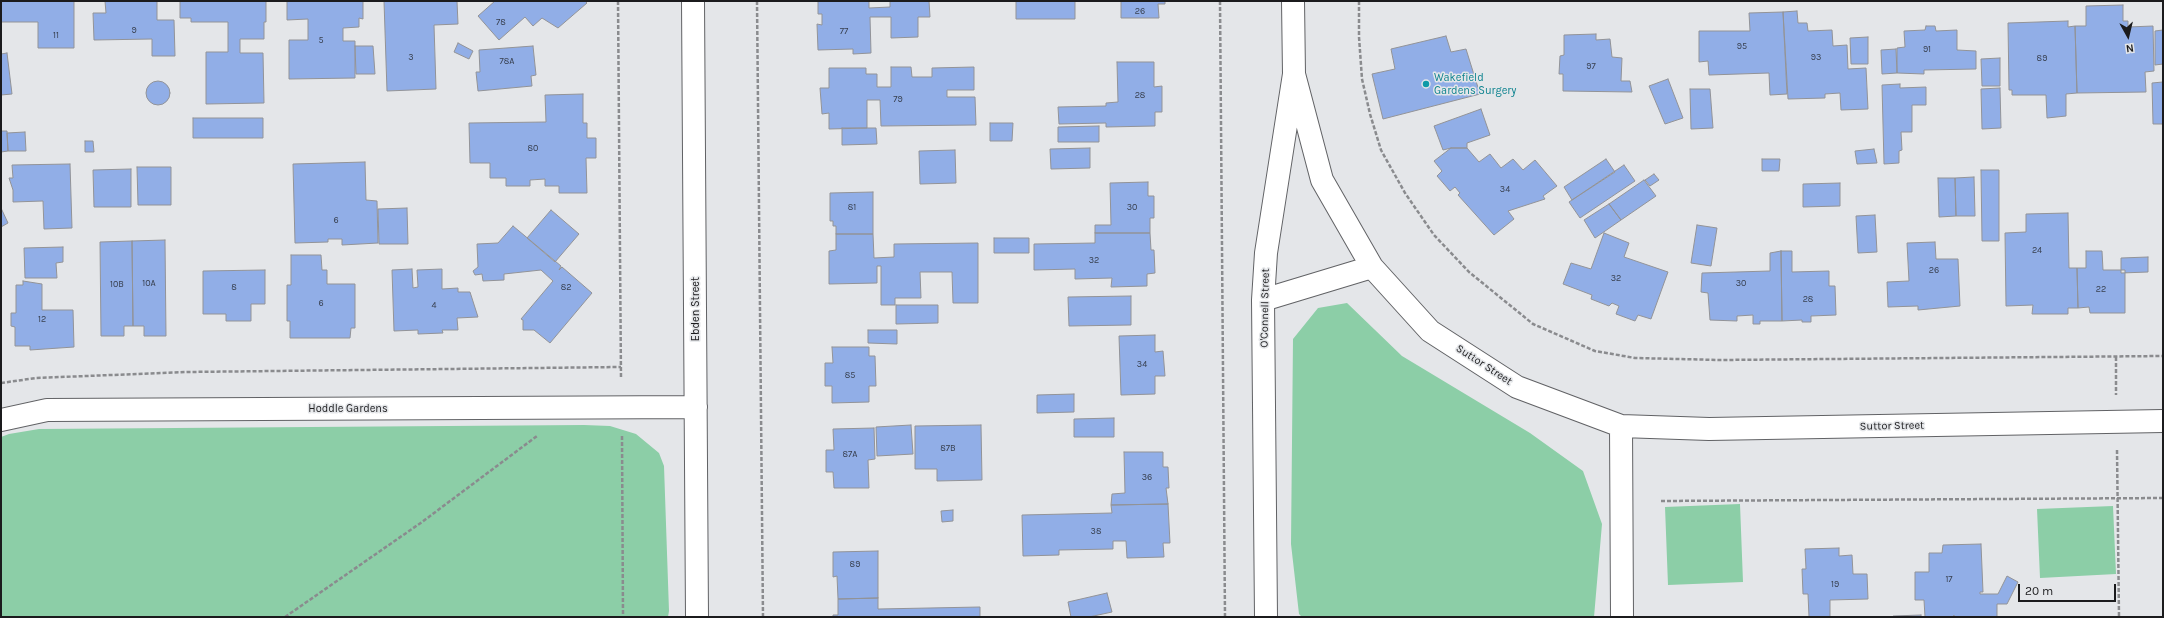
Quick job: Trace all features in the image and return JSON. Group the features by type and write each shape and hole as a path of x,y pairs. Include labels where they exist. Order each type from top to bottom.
{"street":[{"name":"Ebden Street","path":"693,1 697,617"},
{"name":"O'Connell Street","path":"1266,617 1263,300 1266,253 1294,74 1293,1"},
{"name":"Suttor Street","path":"1294,74 1322,180 1372,267 1430,331 1517,386 1621,426 1709,429 2163,421"},
{"path":"1263,300 1372,267"},
{"name":"Hoddle Gardens","path":"1,420 47,410 696,407"},
{"path":"1621,426 1622,617"}],"path":[{"path":"618,1 624,617"},
{"path":"757,1 763,617"},
{"path":"1220,1 1225,617"},
{"path":"1359,1 1359,37 1362,79 1370,114 1381,150 1405,193 1434,235 1469,272 1533,324 1595,351 1635,358 1720,360 2163,356"},
{"path":"2116,357 2119,617"},
{"path":"1,383 36,378 187,372 621,367"},
{"path":"285,617 422,522 539,435"},
{"path":"1661,501 2163,498"}],"green space":[{"path":"1347,303 1402,356 1530,433 1583,471 1602,524 1594,617 1302,617 1299,614 1291,544 1293,339 1318,308"},
{"path":"610,426 636,434 659,453 664,466 668,617 1,617 1,437 9,434 39,429"},
{"path":"1740,504 1743,582 1668,585 1665,507"},
{"path":"2113,506 2116,574 2040,578 2037,509"}],"building":[{"path":"1,1 74,1 74,48 38,48 38,22 1,22"},
{"path":"105,1 157,1 157,20 174,20 175,56 152,56 152,39 94,40 93,13 106,13"},
{"path":"180,1 266,1 264,39 240,39 240,53 263,53 264,103 206,104 206,52 228,52 228,22 191,22 191,18 180,18"},
{"path":"287,1 363,1 363,19 359,18 359,27 343,28 343,41 355,41 355,78 289,79 289,40 308,40 308,19 287,20"},
{"path":"384,1 457,1 458,24 434,25 436,89 387,91"},
{"path":"495,1 585,1 587,3 558,28 542,18 533,26 525,17 499,40 478,16"},
{"path":"818,1 869,1 869,8 890,7 890,1 929,1 930,17 918,17 918,37 891,38 891,17 870,17 871,53 853,54 853,49 818,50 817,24 822,25 822,14 818,14"},
{"path":"1016,1 1075,1 1075,19 1016,19"},
{"path":"1121,1 1165,1 1165,4 1158,4 1159,18 1121,18"},
{"path":"2123,5 2123,21 2128,21 2128,27 2153,26 2154,71 2145,72 2146,92 2077,93 2075,26 2086,26 2086,6"},
{"path":"1797,11 1798,23 1807,23 1808,31 1832,30 1833,46 1847,45 1848,69 1866,68 1868,109 1841,110 1840,93 1825,94 1825,98 1788,99 1783,12"},
{"path":"1783,12 1787,94 1770,95 1769,73 1709,75 1708,61 1699,62 1699,31 1750,31 1749,13"},
{"path":"2068,21 2068,27 2075,26 2077,93 2066,94 2066,116 2047,118 2046,95 2012,95 2012,90 2009,90 2008,23"},
{"path":"1926,26 1935,26 1936,31 1957,30 1957,50 1976,51 1976,69 1924,70 1924,74 1897,73 1897,48 1905,47 1904,31 1925,30"},
{"path":"2163,30 2163,64 2155,65 2155,31"},
{"path":"1596,34 1596,40 1610,39 1612,57 1622,58 1621,81 1630,81 1632,92 1563,91 1563,74 1559,74 1560,56 1564,55 1564,35"},
{"name":"Wakefield Gardens Surgery","path":"1446,36 1451,52 1466,49 1480,94 1383,119 1372,74 1395,69 1391,49"},
{"path":"1868,37 1868,64 1851,64 1850,38"},
{"path":"458,43 473,51 469,59 454,52"},
{"path":"355,46 373,46 375,74 356,74"},
{"path":"533,46 536,75 531,76 532,86 478,91 476,72 480,72 479,50"},
{"path":"1896,49 1897,73 1882,74 1881,50"},
{"path":"7,53 12,94 1,95 1,54"},
{"path":"2000,58 2000,86 1982,86 1981,59"},
{"path":"1117,62 1154,62 1154,87 1162,86 1162,112 1155,112 1155,126 1106,127 1106,123 1059,124 1058,107 1106,106 1106,103 1118,102"},
{"path":"891,67 911,67 912,77 932,77 932,68 974,67 974,90 947,90 947,97 975,97 976,125 881,126 880,100 867,100 867,128 829,129 829,113 822,114 820,88 829,88 829,68 866,68 866,74 877,74 877,87 891,87"},
{"path":"1668,79 1683,118 1665,124 1649,86"},
{"path":"158,81 167,84 170,93 167,102 158,105 149,102 146,93 149,84"},
{"path":"2163,82 2163,124 2153,124 2152,83"},
{"path":"1900,84 1900,88 1926,87 1926,105 1912,105 1912,132 1901,132 1902,150 1899,151 1899,163 1884,164 1882,85"},
{"path":"2000,88 2001,128 1982,129 1981,89"},
{"path":"1690,89 1710,89 1713,128 1691,129"},
{"path":"583,94 583,123 587,123 587,138 596,138 596,158 586,158 587,193 559,193 559,186 545,186 545,179 530,180 530,186 506,186 506,178 490,178 490,163 470,163 469,123 546,122 545,95"},
{"path":"1481,109 1490,135 1467,143 1467,148 1451,148 1443,150 1434,126"},
{"path":"193,118 263,118 263,138 193,138"},
{"path":"990,123 1013,123 1012,141 990,141"},
{"path":"1099,126 1099,142 1058,142 1058,127"},
{"path":"842,128 876,128 877,144 842,145"},
{"path":"1,131 7,131 8,151 1,152"},
{"path":"25,132 26,151 8,151 7,133"},
{"path":"85,141 93,141 94,152 85,152"},
{"path":"1090,148 1090,168 1051,169 1050,149"},
{"path":"1451,148 1467,148 1479,162 1490,154 1501,168 1513,159 1523,170 1535,160 1557,186 1543,196 1545,199 1508,211 1514,219 1494,235 1458,195 1460,193 1455,187 1450,191 1437,176 1442,171 1434,161"},
{"path":"1874,149 1877,163 1857,164 1855,151"},
{"path":"955,150 956,183 920,184 919,151"},
{"path":"1606,159 1615,172 1572,200 1564,187"},
{"path":"1762,159 1780,159 1779,171 1762,171"},
{"path":"365,162 366,200 377,201 378,243 342,245 342,239 328,239 328,242 295,243 293,164"},
{"path":"70,164 72,228 44,229 43,201 13,202 13,190 9,178 13,178 12,165"},
{"path":"1624,165 1635,181 1580,218 1569,202"},
{"path":"137,167 171,167 171,205 138,205"},
{"path":"131,169 131,207 94,207 93,170"},
{"path":"1981,170 1999,170 1999,241 1982,241"},
{"path":"1654,174 1659,180 1650,186 1645,180"},
{"path":"1974,177 1975,216 1956,216 1955,178"},
{"path":"1938,178 1955,178 1956,216 1939,217"},
{"path":"1644,180 1656,196 1621,220 1609,204"},
{"path":"1148,182 1148,196 1154,196 1154,218 1150,218 1150,233 1095,233 1095,225 1111,225 1110,183"},
{"path":"1840,183 1840,206 1803,207 1803,184"},
{"path":"873,192 873,234 836,234 836,226 833,226 833,221 830,221 830,193"},
{"path":"1609,204 1621,220 1595,238 1584,220"},
{"path":"1,208 8,223 1,227"},
{"path":"407,208 408,244 379,244 378,209"},
{"path":"551,210 579,234 555,262 527,238"},
{"path":"2068,213 2069,268 2077,268 2078,308 2068,308 2068,314 2032,314 2033,305 2006,306 2005,233 2026,232 2026,214"},
{"path":"1875,215 1877,252 1858,253 1856,216"},
{"path":"1697,225 1717,228 1711,266 1691,263"},
{"path":"513,226 561,266 559,270 562,267 592,293 550,343 534,330 523,330 523,320 521,319 553,281 541,270 504,274 504,280 483,281 482,274 475,275 473,271 478,267 477,244 498,243"},
{"path":"1095,233 1150,233 1151,250 1154,250 1155,273 1147,274 1147,286 1111,287 1112,278 1075,279 1075,269 1034,270 1034,244 1095,243"},
{"path":"1604,233 1629,243 1624,257 1668,272 1651,319 1638,315 1635,321 1616,314 1619,306 1612,303 1609,306 1591,299 1592,295 1563,284 1571,263 1591,269"},
{"path":"836,234 873,234 874,258 894,257 894,244 978,243 978,303 953,303 952,272 920,272 921,298 895,298 895,305 881,305 881,266 877,266 877,283 829,284 829,251 836,250"},
{"path":"994,238 1029,238 1029,253 994,253"},
{"path":"165,240 166,336 144,336 144,326 133,326 132,241"},
{"path":"132,241 133,326 124,326 124,336 101,336 100,242"},
{"path":"1935,242 1936,259 1958,259 1960,306 1918,310 1918,306 1888,307 1887,282 1909,281 1907,243"},
{"path":"63,247 63,262 56,263 57,278 25,278 24,248"},
{"path":"1781,251 1792,251 1792,272 1829,271 1829,286 1835,286 1836,315 1811,316 1811,322 1802,322 1802,320 1782,321"},
{"path":"1781,251 1782,321 1760,321 1760,324 1753,324 1753,315 1737,316 1737,321 1710,320 1708,293 1701,292 1702,273 1770,271 1770,253"},
{"path":"2086,251 2102,251 2103,270 2125,270 2125,313 2090,313 2089,307 2078,308 2077,268 2086,268"},
{"path":"291,255 321,255 322,270 327,270 327,284 355,284 355,328 351,328 350,338 290,338 290,321 287,321 287,285 291,285"},
{"path":"2148,257 2148,272 2121,273 2121,258"},
{"path":"412,269 413,288 418,287 417,270 442,269 442,289 458,288 458,292 470,292 478,317 457,318 458,330 442,330 443,333 418,334 418,330 394,331 392,270"},
{"path":"265,270 265,304 251,304 251,321 226,321 226,314 203,314 203,271"},
{"path":"23,281 42,284 42,310 73,310 74,347 30,350 30,346 15,346 15,327 11,326 11,313 16,313 16,285 23,285"},
{"path":"1131,296 1131,325 1069,326 1068,297"},
{"path":"896,305 938,305 938,323 896,324"},
{"path":"868,330 897,330 897,344 868,343"},
{"path":"1155,335 1155,352 1163,351 1165,376 1155,376 1155,394 1121,395 1119,336"},
{"path":"832,347 869,347 869,356 875,356 876,386 869,386 869,402 832,403 832,386 825,386 825,363 833,363"},
{"path":"1074,394 1074,412 1037,413 1037,395"},
{"path":"1114,418 1114,437 1074,437 1074,419"},
{"path":"911,425 913,454 877,456 876,427"},
{"path":"981,425 982,480 937,481 937,469 915,469 915,426"},
{"path":"874,428 875,459 868,460 869,488 834,488 833,472 826,472 826,450 834,450 833,429"},
{"path":"1124,452 1163,452 1163,467 1168,467 1169,488 1166,488 1168,504 1111,505 1112,494 1125,493"},
{"path":"1168,504 1170,543 1163,543 1164,557 1127,558 1126,541 1113,541 1113,549 1059,550 1059,555 1023,556 1022,515 1112,513 1111,505"},
{"path":"953,510 953,521 942,522 941,511"},
{"path":"1981,544 1983,592 1980,592 1980,594 1998,594 2007,576 2018,582 2007,604 1997,604 1997,617 1954,617 1954,615 1953,617 1925,617 1924,600 1915,600 1915,572 1929,572 1929,553 1942,553 1943,545"},
{"path":"1839,548 1839,556 1852,555 1853,574 1867,574 1868,599 1830,600 1830,617 1809,617 1808,594 1803,594 1802,569 1806,569 1805,549"},
{"path":"878,551 878,598 838,599 837,576 833,577 833,552"},
{"path":"1107,593 1112,612 1089,617 1071,617 1068,602"},
{"path":"878,598 878,609 980,607 980,617 833,617 833,615 838,615 838,599"},
{"path":"1921,615 1921,617 1893,617 1893,616"}],"place":[{"name":"Wakefield Gardens Surgery","path":"1426,84"}]}
